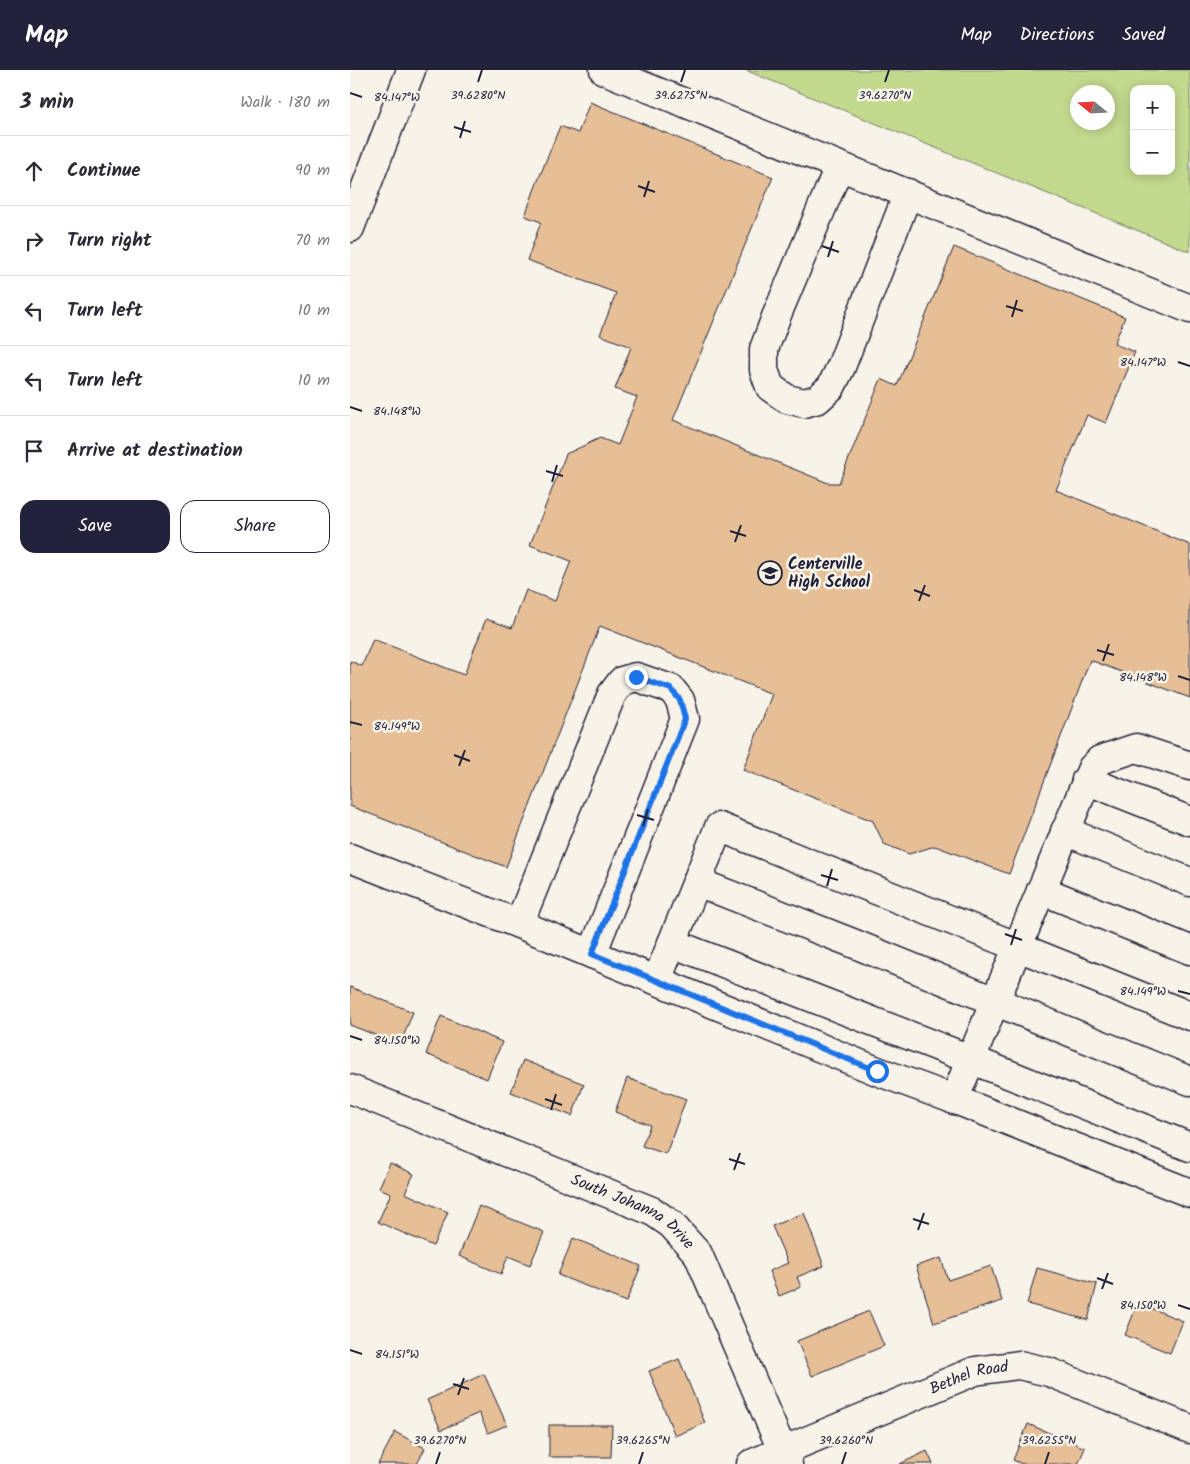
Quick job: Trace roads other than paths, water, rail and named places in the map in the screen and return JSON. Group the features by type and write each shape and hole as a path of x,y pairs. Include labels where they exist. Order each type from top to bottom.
{"street":[{"path":"350,228 411,70"},
{"path":"604,70 1190,309"},
{"path":"838,167 764,349 764,370 770,387 787,399 804,403 818,399 831,387 841,367 908,193"},
{"path":"519,924 612,694 622,682 636,677 671,689 680,700 685,719 592,954"},
{"path":"954,1100 1092,768 1100,760 1136,748 1190,766"},
{"path":"1086,780 1190,821"},
{"path":"657,980 719,827 1190,1016"},
{"path":"1065,831 1190,882"},
{"path":"350,858 519,924 850,1060 1190,1193"},
{"path":"697,882 860,946 1190,1081"},
{"path":"1040,890 1190,950"},
{"path":"672,943 1190,1147"},
{"name":"South Johanna Drive","path":"350,1089 652,1211 671,1224 698,1254 785,1457"},
{"name":"Bethel Road","path":"751,1464 785,1457 975,1370 1019,1365 1048,1372 1190,1428"}],"place":[{"name":"Centerville High School","path":"770,573"}]}
